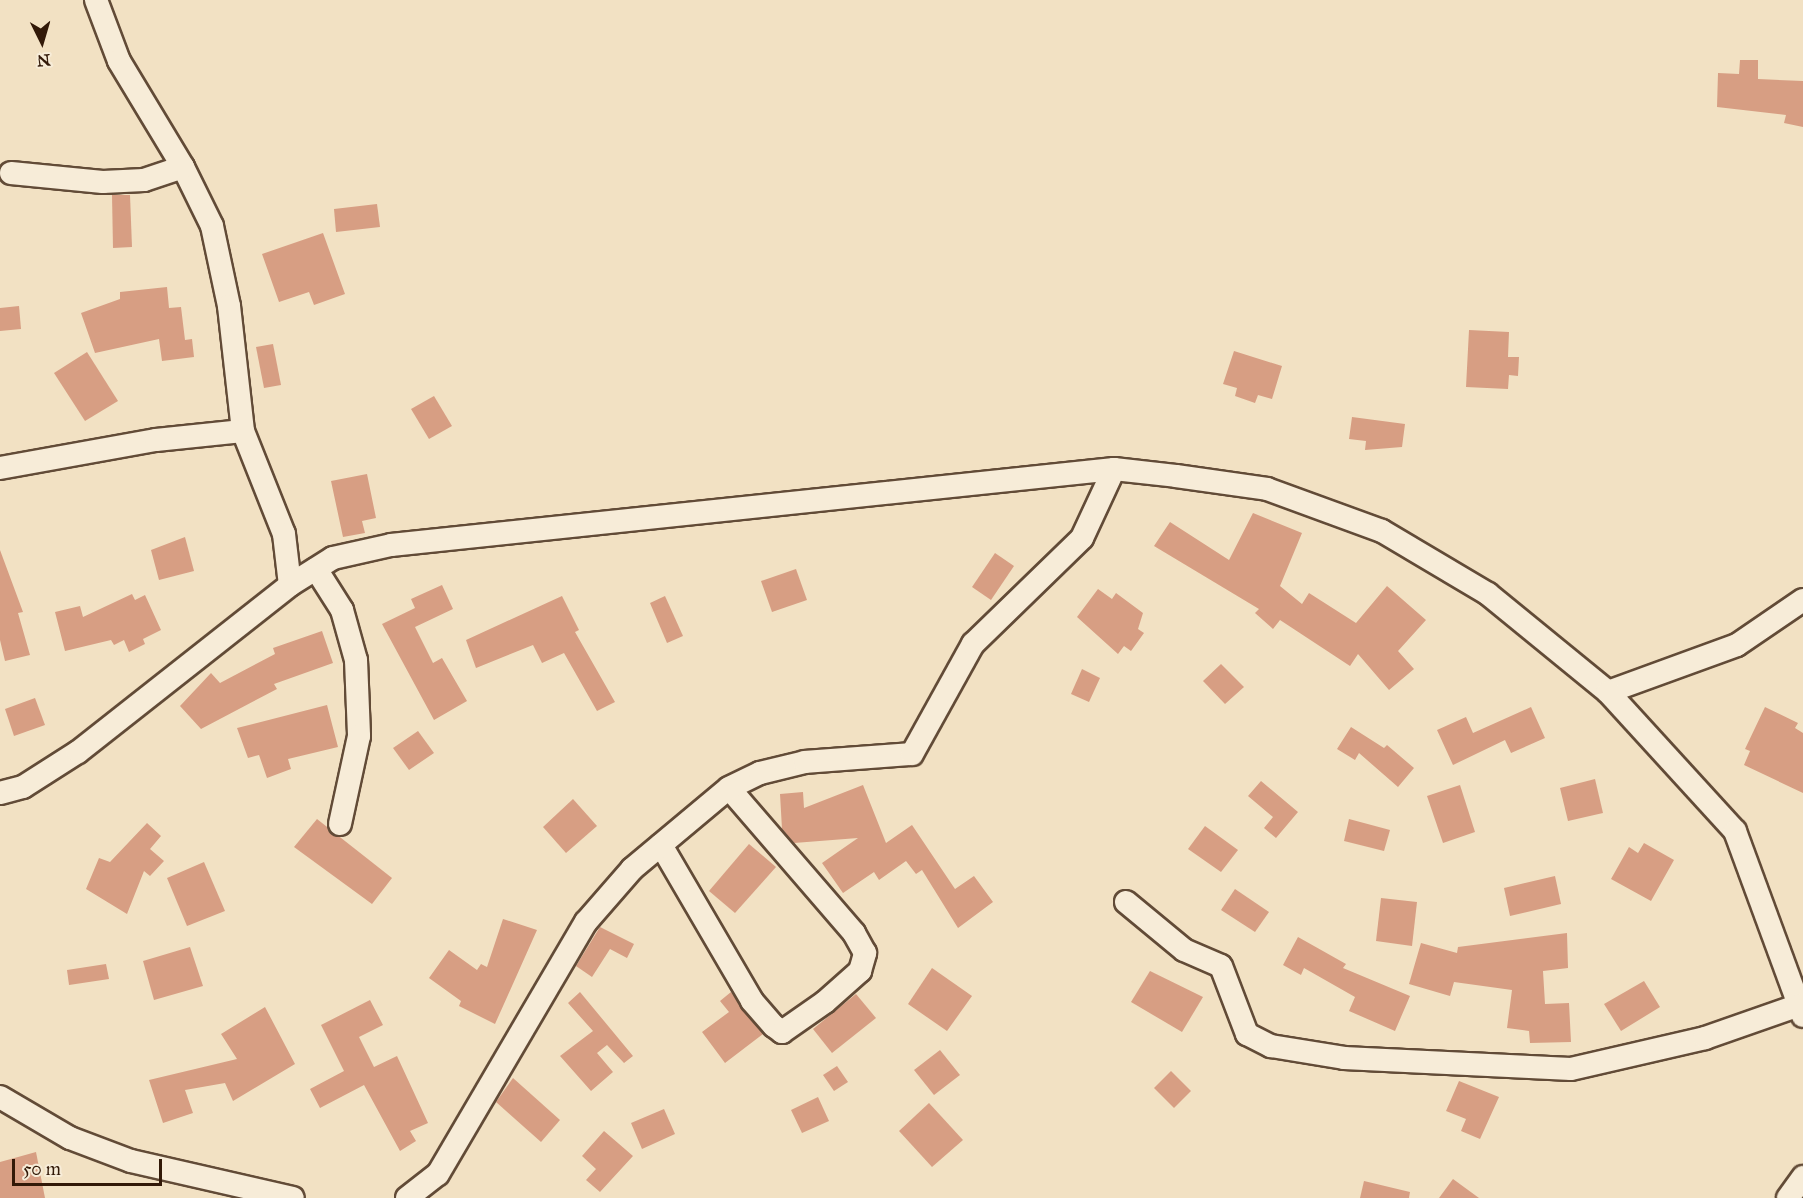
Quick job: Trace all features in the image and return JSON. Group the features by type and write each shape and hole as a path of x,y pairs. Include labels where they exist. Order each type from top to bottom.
{"street":[{"path":"96,0 119,61 183,167 220,257 243,431 284,534 290,585"},
{"path":"10,173 103,182 144,180 183,167"},
{"path":"0,468 156,440 243,431"},
{"path":"0,793 23,787 78,752 290,585 333,558 392,545 1114,469 1267,489 1382,531 1488,594 1608,692 1735,831 1801,1011 1705,1038 1571,1069 1344,1058 1271,1046 1246,1034 1221,966 1184,950 1126,902"},
{"path":"406,1198 438,1174 586,922 632,868 729,788 805,762 912,754 973,644 1082,538 1114,469"},
{"path":"316,569 342,610 356,660 359,736 340,824"},
{"path":"1608,692 1737,645 1803,600"},
{"path":"661,845 752,1001 774,1026 782,1032 825,1002 860,971 865,953 854,933 729,788"},
{"path":"0,1097 70,1138 131,1161 293,1198"},
{"path":"1788,1198 1803,1177"}],"building":[{"path":"1740,60 1758,60 1758,79 1803,81 1803,127 1784,123 1786,115 1717,107 1718,73 1739,74"},
{"path":"112,195 130,195 132,247 113,248"},
{"path":"377,204 380,227 336,232 334,209"},
{"path":"323,233 345,294 314,305 309,292 279,302 262,254"},
{"path":"167,287 169,308 181,307 185,340 192,339 194,357 162,361 159,339 95,353 81,313 120,299 120,292"},
{"path":"19,306 21,329 0,331 0,308"},
{"path":"1469,330 1509,332 1508,357 1519,357 1518,376 1509,375 1508,389 1466,387"},
{"path":"273,344 281,385 264,388 256,347"},
{"path":"1234,351 1282,366 1272,399 1258,395 1255,403 1235,396 1237,388 1223,384"},
{"path":"87,352 118,401 85,421 54,373"},
{"path":"434,396 452,426 429,439 411,409"},
{"path":"1352,417 1405,424 1402,447 1365,450 1366,441 1349,439"},
{"path":"367,474 376,518 362,521 365,533 343,537 331,481"},
{"path":"1253,513 1302,533 1280,586 1302,604 1309,593 1356,623 1387,586 1426,620 1398,651 1414,669 1389,690 1358,654 1350,666 1280,620 1273,629 1255,613 1259,609 1154,546 1170,522 1229,560"},
{"path":"185,537 194,571 159,580 151,550"},
{"path":"0,550 23,612 18,613 30,655 5,661 0,640"},
{"path":"995,553 1014,566 991,600 972,587"},
{"path":"796,569 807,600 772,612 761,581"},
{"path":"442,585 453,609 415,627 433,663 442,658 467,701 434,720 382,624 415,608 411,599"},
{"path":"1098,589 1112,599 1116,593 1143,613 1138,629 1144,633 1131,651 1124,646 1118,654 1077,617"},
{"path":"132,594 135,600 145,595 161,630 143,639 145,644 129,652 124,640 114,645 111,640 65,651 55,612 80,606 83,617"},
{"path":"562,596 579,630 575,632 615,702 597,711 564,653 542,663 533,645 476,668 466,640"},
{"path":"665,596 683,636 667,643 650,603"},
{"path":"322,631 333,663 274,684 277,689 201,729 180,706 211,673 220,683 275,654 273,648"},
{"path":"1221,664 1244,687 1225,704 1203,681"},
{"path":"1082,669 1100,678 1089,702 1071,694"},
{"path":"35,698 45,725 14,736 5,709"},
{"path":"327,705 338,747 288,759 291,769 267,778 259,755 248,758 237,728"},
{"path":"1531,707 1545,738 1511,753 1505,740 1453,765 1437,730 1466,717 1473,733"},
{"path":"1765,707 1798,723 1795,728 1803,733 1803,793 1744,765 1750,751 1745,749"},
{"path":"1351,727 1384,748 1387,745 1414,768 1398,787 1359,753 1355,760 1337,749"},
{"path":"418,731 434,753 409,770 393,748"},
{"path":"1595,779 1603,813 1568,821 1560,788"},
{"path":"1261,781 1298,812 1276,838 1264,828 1273,817 1248,796"},
{"path":"863,785 886,843 912,825 955,889 974,876 993,902 958,928 922,870 916,874 906,861 879,880 874,872 843,893 822,863 858,838 794,843 782,829 780,794 803,792 804,808"},
{"path":"1460,785 1475,832 1443,843 1427,796"},
{"path":"573,799 597,826 566,853 543,827"},
{"path":"317,819 392,878 372,904 294,847"},
{"path":"1349,819 1390,830 1384,851 1344,841"},
{"path":"147,823 161,836 150,849 164,861 150,876 144,871 127,914 86,889 99,858 110,862"},
{"path":"1205,826 1238,850 1221,872 1188,849"},
{"path":"1644,843 1674,860 1651,901 1611,879 1629,847 1638,853"},
{"path":"749,844 776,867 735,913 709,891"},
{"path":"204,862 225,911 187,926 167,878"},
{"path":"1555,876 1561,904 1510,916 1504,888"},
{"path":"1235,889 1269,912 1255,932 1221,910"},
{"path":"1381,898 1417,902 1412,946 1376,941"},
{"path":"503,919 537,930 495,1024 459,1006 461,1001 429,978 449,950 477,970 481,964 487,967"},
{"path":"600,927 634,944 627,958 610,949 592,977 576,966"},
{"path":"1567,933 1568,968 1543,971 1545,1004 1569,1003 1571,1042 1530,1043 1529,1031 1507,1028 1512,990 1454,982 1450,996 1409,984 1421,943 1457,953 1458,947"},
{"path":"1298,937 1346,964 1343,968 1410,996 1395,1031 1349,1011 1355,997 1304,968 1301,975 1283,965"},
{"path":"190,947 203,986 154,1000 143,961"},
{"path":"106,964 109,979 69,985 67,970"},
{"path":"932,968 972,996 947,1031 908,1004"},
{"path":"1150,971 1203,997 1182,1032 1131,1002"},
{"path":"1644,981 1660,1007 1621,1031 1604,1004"},
{"path":"580,992 633,1056 624,1063 607,1045 597,1053 613,1072 591,1091 560,1056 593,1031 568,1003"},
{"path":"731,992 763,1034 725,1063 702,1032 729,1012 720,1001"},
{"path":"856,994 876,1018 832,1053 813,1029"},
{"path":"370,1000 383,1025 359,1037 374,1067 397,1056 428,1123 410,1131 416,1141 400,1151 364,1085 320,1108 310,1089 344,1071 321,1025"},
{"path":"265,1007 295,1064 233,1101 225,1083 185,1090 193,1113 163,1123 149,1080 237,1059 221,1034"},
{"path":"940,1050 960,1075 934,1095 914,1070"},
{"path":"837,1066 848,1082 834,1091 823,1075"},
{"path":"1171,1071 1191,1091 1174,1108 1154,1088"},
{"path":"513,1078 560,1120 541,1142 496,1102"},
{"path":"1459,1081 1499,1097 1480,1139 1461,1131 1466,1119 1446,1111"},
{"path":"818,1097 829,1121 802,1133 791,1110"},
{"path":"929,1103 963,1140 932,1167 899,1131"},
{"path":"664,1109 675,1134 642,1149 631,1123"},
{"path":"604,1131 633,1156 600,1192 586,1180 596,1169 582,1156"},
{"path":"36,1152 45,1198 0,1198 0,1162"},
{"path":"1453,1179 1479,1198 1439,1198"},
{"path":"1364,1181 1410,1192 1409,1198 1360,1198"}]}
